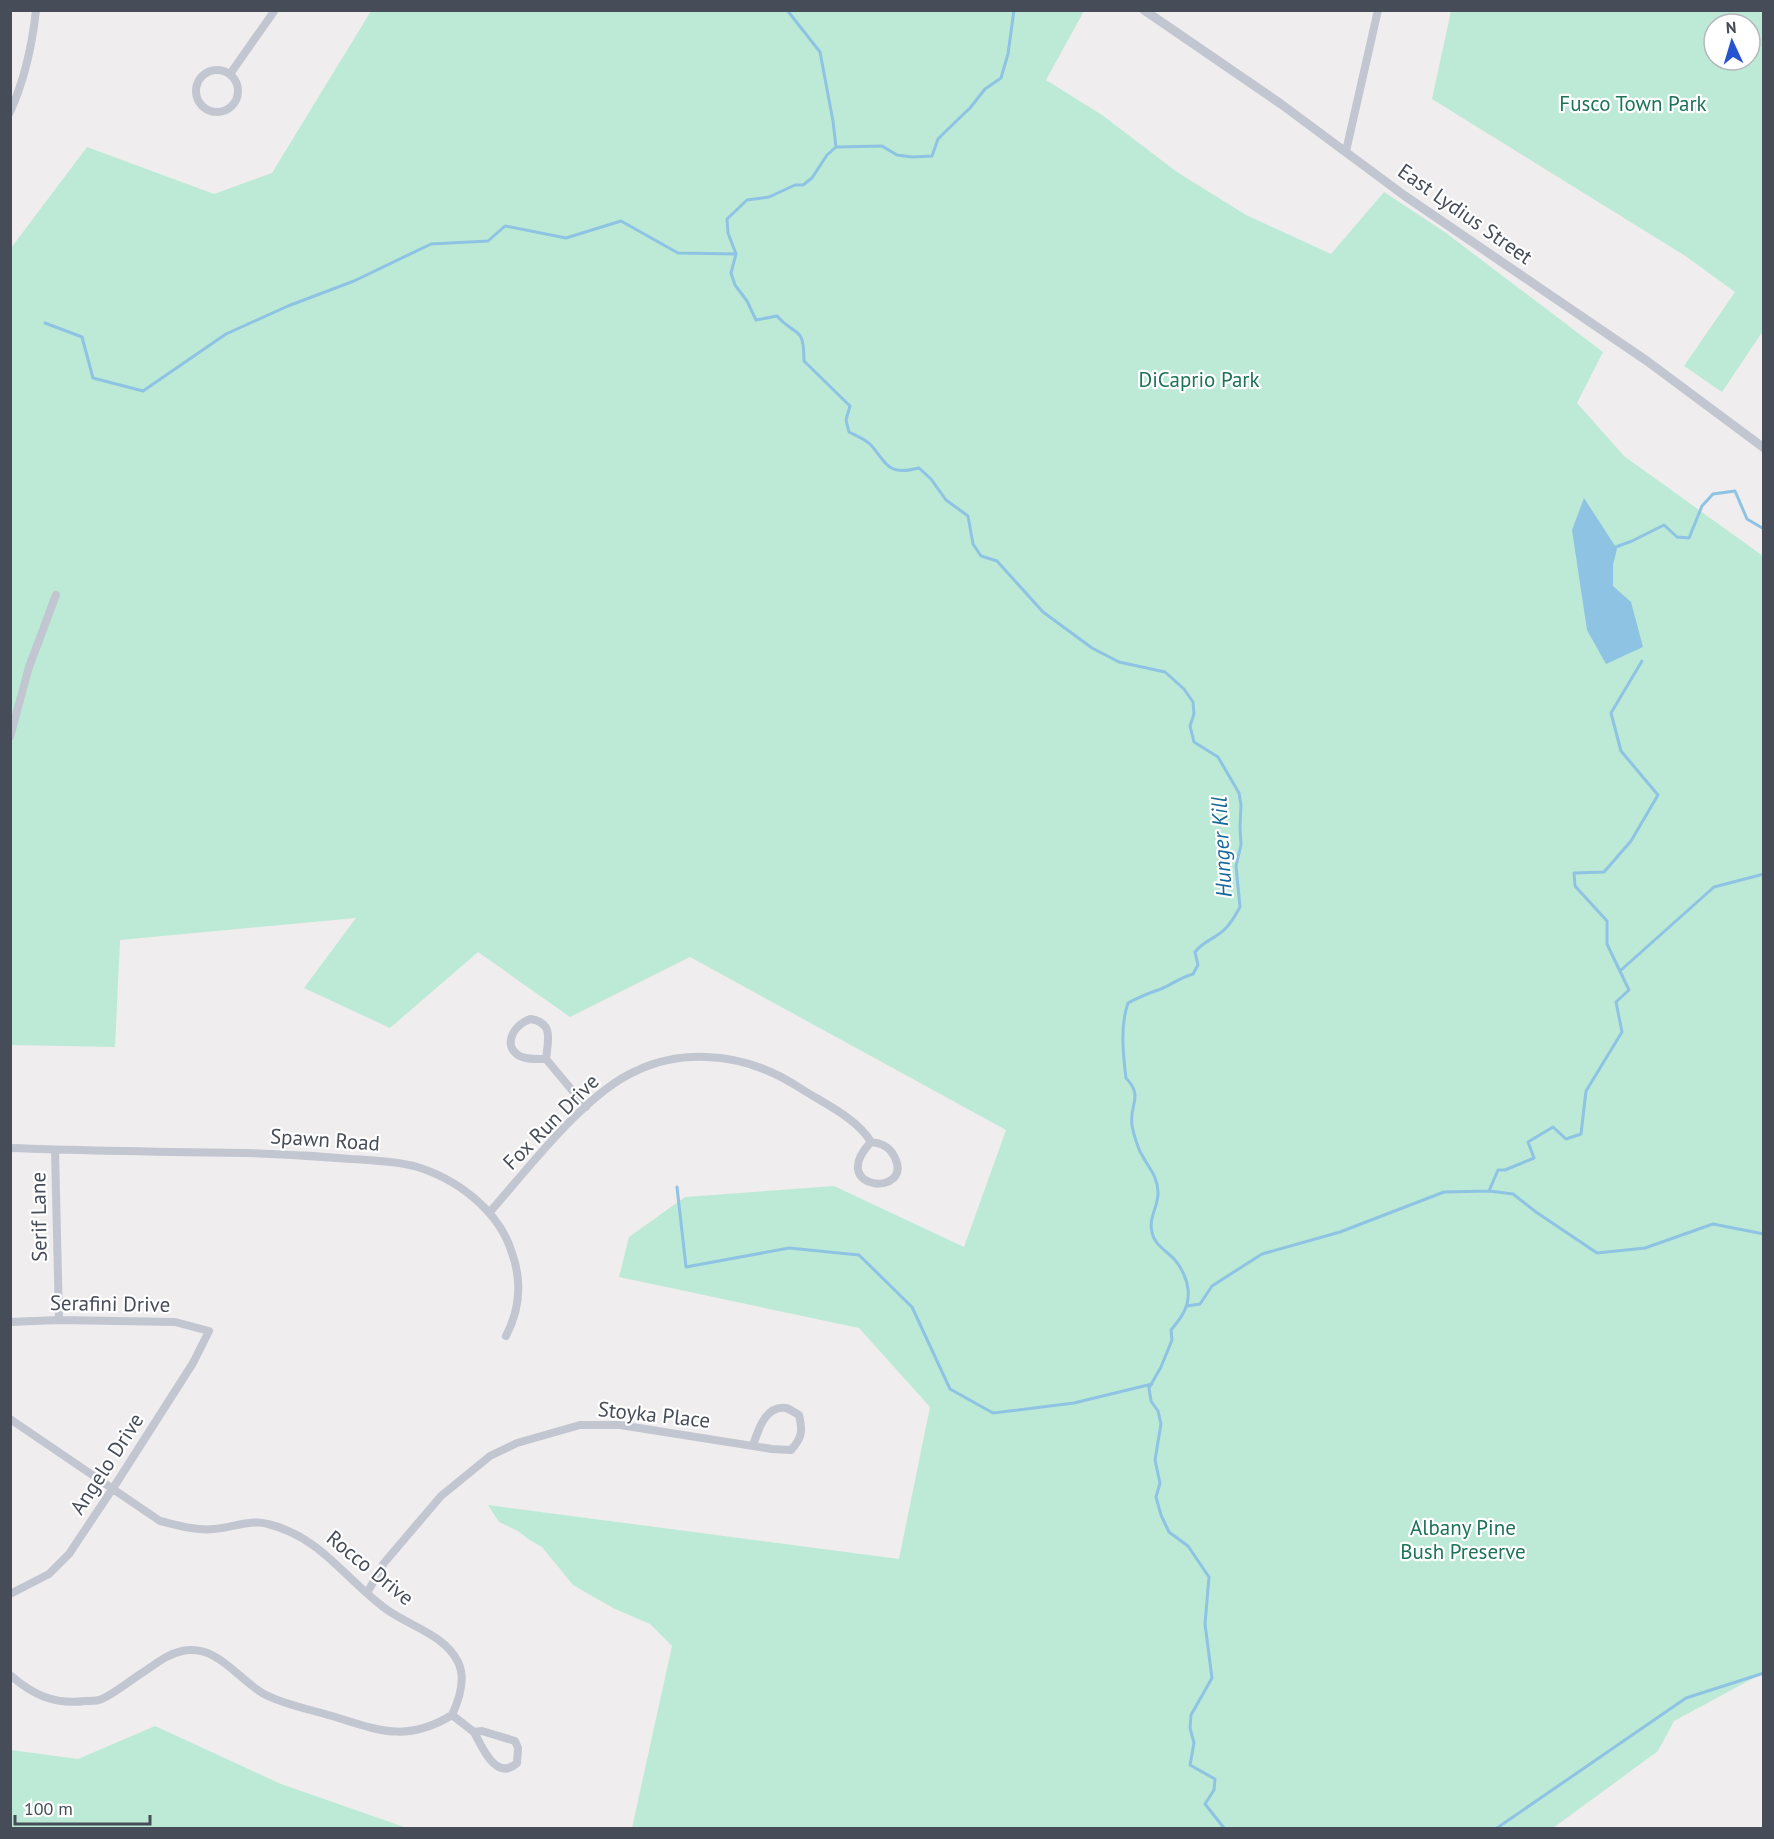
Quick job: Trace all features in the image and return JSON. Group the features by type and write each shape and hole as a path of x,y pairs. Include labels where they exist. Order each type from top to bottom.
{"street":[{"path":"10,112 22,85 32,46 36,10"},
{"path":"230,74 275,10"},
{"name":"East Lydius Street","path":"1144,10 1406,196 1647,361 1764,448"},
{"path":"1346,152 1378,10"},
{"path":"218,70 230,74 238,86 236,100 231,106 218,112 200,103 196,90 201,78 211,71 218,70"},
{"path":"10,737 29,667 56,595"},
{"path":"546,1059 527,1058 519,1056 514,1051 512,1036 517,1025 531,1019 541,1021 546,1027 548,1038 546,1059 586,1107"},
{"name":"Fox Run Drive","path":"490,1212 586,1107 618,1081 635,1071 669,1059 717,1057 749,1063 768,1070 856,1125 871,1142 885,1145 897,1163 896,1175 882,1184 867,1183 861,1178 858,1170 862,1152 871,1142"},
{"name":"Spawn Road","path":"10,1148 288,1154 393,1162 430,1172 471,1195 490,1212 509,1244 519,1278 518,1301 506,1336"},
{"name":"Serif Lane","path":"55,1150 59,1320"},
{"name":"Serafini Drive","path":"10,1322 59,1320 175,1322 208,1331"},
{"name":"Angelo Drive","path":"10,1594 49,1574 69,1554 194,1363 208,1331"},
{"name":"Stoyka Place","path":"367,1593 384,1563 441,1496 490,1456 517,1443 580,1425 620,1425 753,1445 791,1450 800,1439 802,1428 798,1415 786,1408 775,1410 765,1417 753,1445"},
{"name":"Rocco Drive","path":"10,1419 160,1521 189,1528 213,1530 235,1524 267,1523 311,1543 331,1558 386,1609 431,1635 448,1648 459,1664 461,1683 458,1702 452,1715"},
{"path":"10,1675 39,1696 58,1702 99,1700 168,1656 183,1651 199,1651 212,1655 231,1667 270,1697 374,1729 393,1733 414,1730 435,1725 452,1715 474,1732 485,1753 496,1767 503,1769 513,1767 517,1763 519,1748 515,1741 494,1734 474,1732"}],"green space":[{"path":"371,11 1084,11 1046,80 1102,115 1177,172 1246,215 1331,254 1384,192 1446,233 1603,352 1577,403 1624,456 1763,556 1763,1673 1674,1721 1658,1751 1553,1828 632,1828 672,1646 650,1624 613,1608 573,1585 542,1547 499,1522 488,1505 899,1559 930,1407 859,1328 619,1277 629,1237 685,1197 834,1186 964,1247 1006,1130 690,957 570,1017 478,952 390,1028 304,988 356,918 120,940 115,1047 11,1045 11,248 87,147 214,194 272,173"},
{"name":"Fusco Town Park","path":"1451,11 1763,11 1763,331 1722,392 1684,366 1735,292 1687,257 1432,99"},
{"path":"155,1726 281,1784 407,1828 11,1828 11,1750 78,1759"}],"water":[{"path":"1584,498 1617,549 1613,565 1613,586 1631,602 1643,647 1606,664 1587,630 1572,530"}],"waterway":[{"path":"787,10 820,52 836,147"},
{"name":"Hunger Kill","path":"1014,10 1008,54 1001,78 985,89 970,108 938,139 932,156 897,155 882,146 836,147 827,155 812,178 803,185 795,185 769,197 747,200 727,219 728,233 736,254 731,273 735,285 747,301 756,320 777,316 798,333 804,349 804,361 850,406 846,420 849,432 869,443 885,463 895,470 919,468 931,479 946,500 968,516 973,544 981,556 997,561 1043,612 1092,648 1119,662 1165,672 1184,689 1193,702 1194,714 1190,726 1194,742 1218,757 1239,793 1241,845 1236,866 1240,907 1226,928 1195,952 1198,965 1193,974 1128,1003 1123,1040 1126,1078 1135,1096 1133,1132 1157,1186 1158,1197 1151,1222 1153,1237 1175,1260 1185,1277 1188,1289 1186,1306 1182,1316 1171,1330 1172,1340 1149,1388 1151,1401 1158,1411 1161,1424 1155,1460 1160,1483 1156,1497 1169,1532 1188,1546 1209,1577 1205,1624 1212,1678 1191,1715 1190,1728 1194,1743 1190,1765 1215,1779 1214,1790 1205,1804 1224,1828"},
{"path":"45,323 82,337 93,378 143,391 226,334 288,306 354,281 431,244 488,241 505,226 566,238 621,221 678,253 736,254"},
{"path":"1613,548 1664,525 1677,537 1689,538 1702,506 1713,494 1735,491 1747,519 1764,529"},
{"path":"1187,1306 1200,1304 1212,1286 1262,1254 1340,1232 1444,1192 1489,1191 1498,1170 1505,1170 1534,1158 1528,1142 1553,1127 1566,1139 1581,1134 1586,1091 1622,1032 1616,1002 1629,990 1607,944 1607,921 1575,886 1574,873 1604,872 1631,841 1658,795 1621,751 1611,713 1642,661"},
{"path":"1620,971 1714,887 1764,874"},
{"path":"677,1187 686,1267 789,1248 859,1255 912,1307 950,1389 993,1413 1074,1403 1152,1384"},
{"path":"1489,1191 1513,1194 1597,1253 1645,1248 1713,1224 1764,1234"},
{"path":"1497,1828 1686,1698 1764,1673"}],"park label":[{"name":"DiCaprio Park","path":"1199,380"},
{"name":"Albany Pine Bush Preserve","path":"1463,1540"}]}
